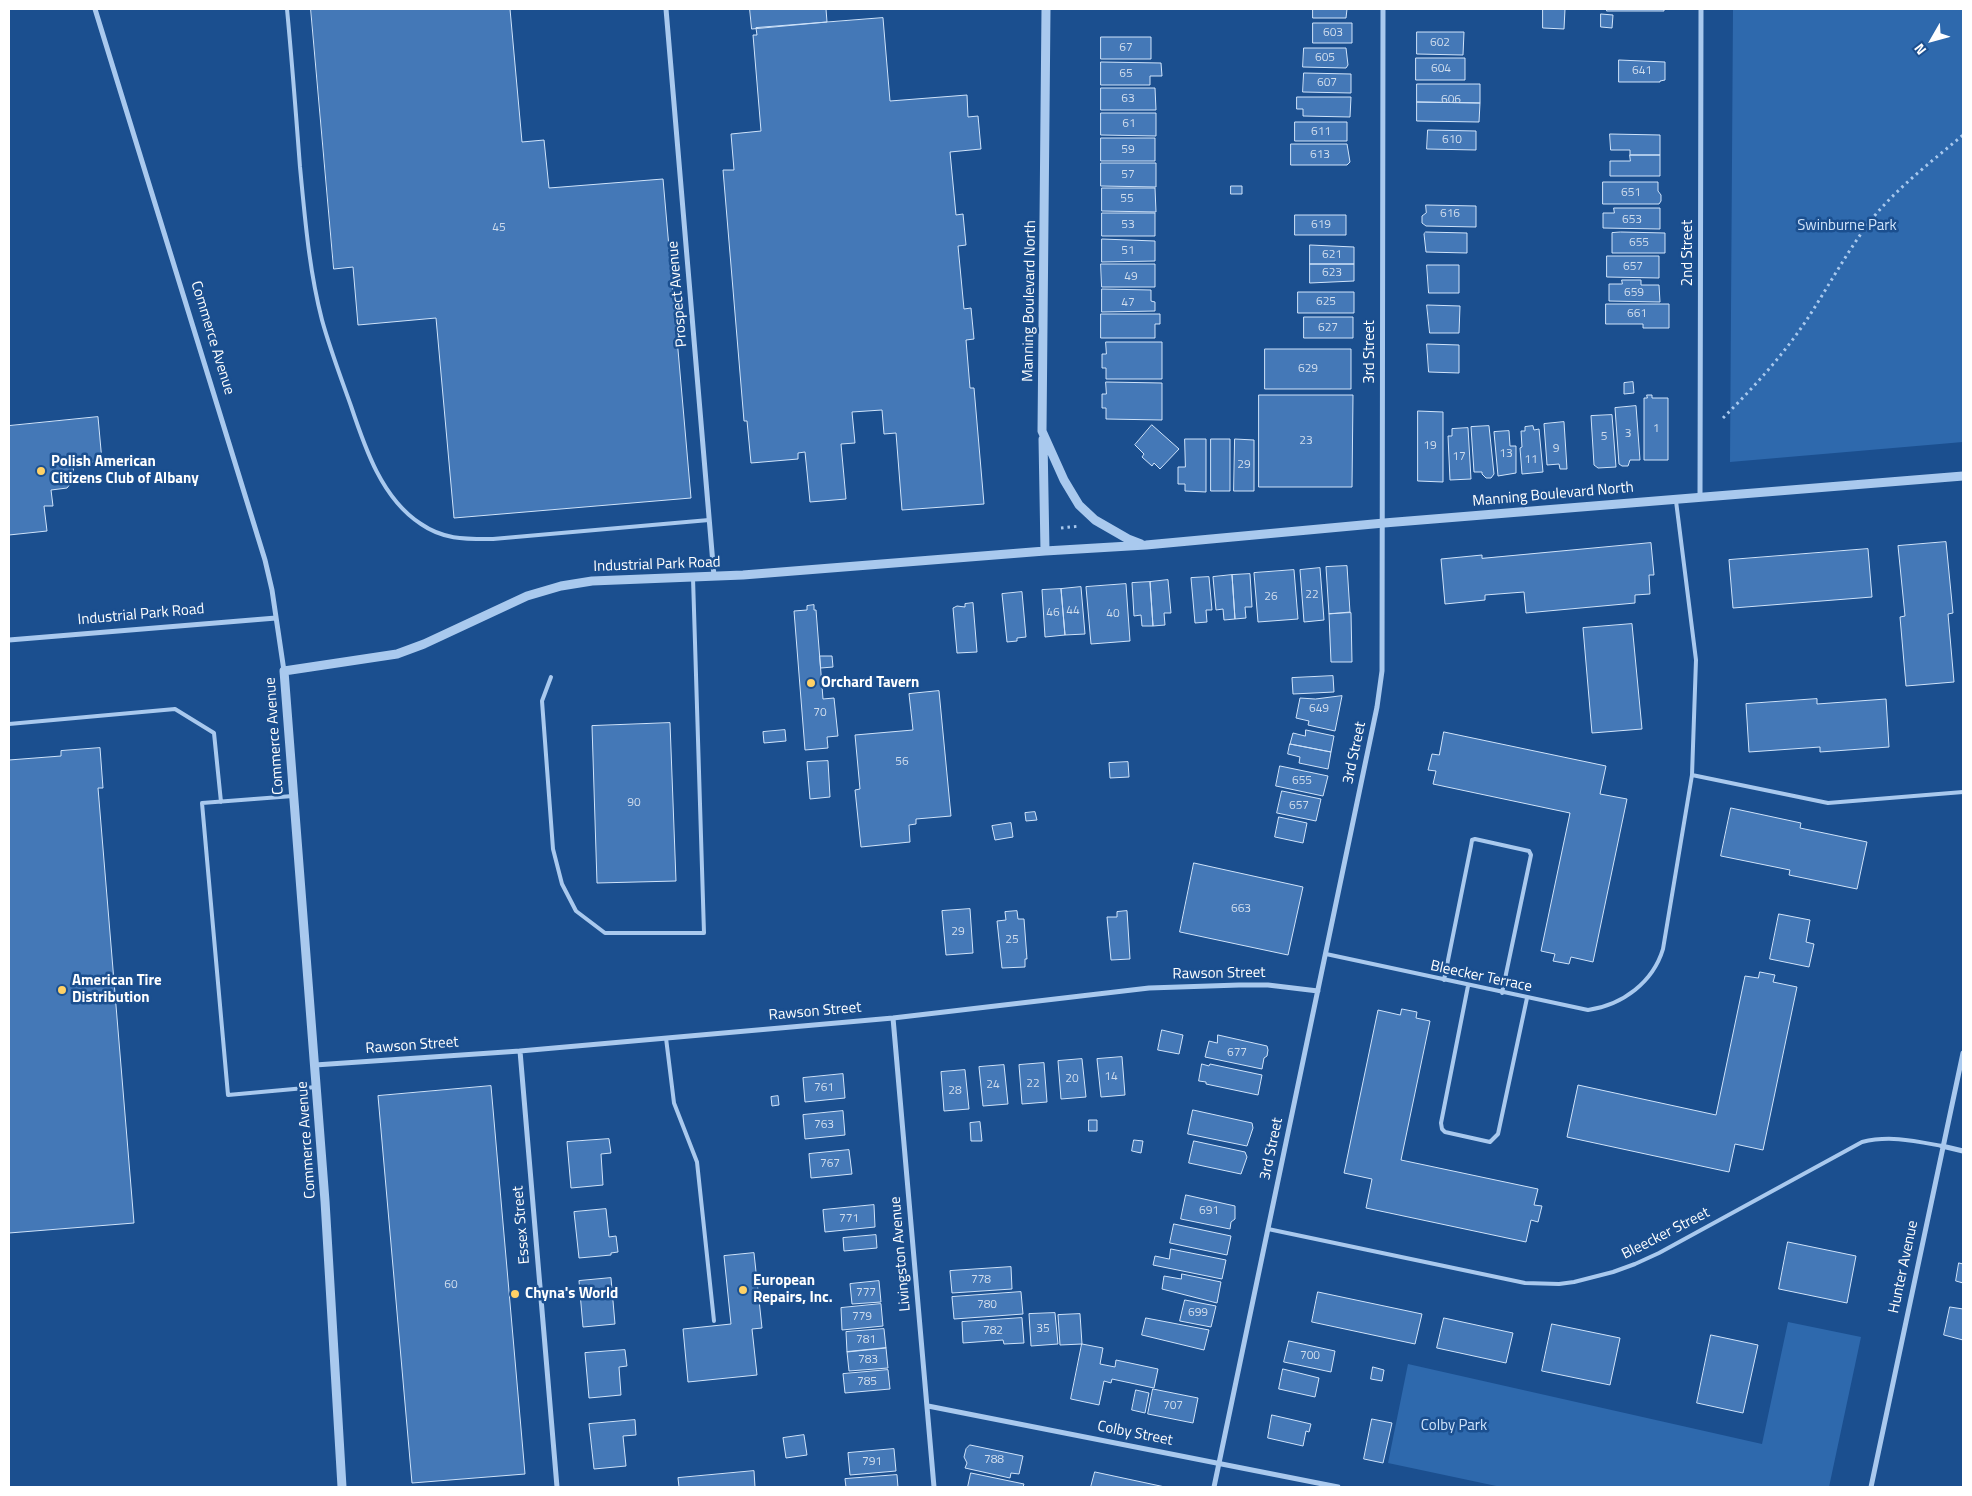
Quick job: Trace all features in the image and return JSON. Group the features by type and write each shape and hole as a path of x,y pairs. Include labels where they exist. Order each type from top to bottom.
{"street":[{"name":"Commerce Avenue","path":"95,9 260,543 276,618 284,671 315,1065 326,1210 342,1487"},
{"name":"Prospect Avenue","path":"666,9 714,577"},
{"name":"Manning Boulevard North","path":"1046,9 1042,431 1064,480 1079,505 1095,520 1128,539 1146,546"},
{"name":"3rd Street","path":"1214,1487 1380,689 1383,659 1384,523 1383,9"},
{"name":"2nd Street","path":"1700,497 1701,9"},
{"path":"1042,431 1045,552"},
{"name":"Manning Boulevard North","path":"1045,552 1146,546 1384,523 1963,476"},
{"name":"Industrial Park Road","path":"284,671 397,654 424,644 527,596 560,586 592,581 714,577 1045,552"},
{"name":"Industrial Park Road","path":"9,640 276,618"},
{"name":"Rawson Street","path":"315,1065 520,1051 893,1018 1150,988 1258,985 1318,991"},
{"name":"Livingston Avenue","path":"893,1018 934,1487"},
{"name":"Essex Street","path":"520,1051 557,1487"},
{"name":"Hunter Avenue","path":"1871,1487 1963,1052"},
{"path":"1942,1146 1963,1151"},
{"name":"Colby Street","path":"928,1406 1220,1462 1338,1487"}],"lane":[{"path":"287,9 306,232 322,320 358,427 376,468 394,498 412,518 432,532 445,537 468,539 493,539 709,520"},
{"name":"Bleecker Terrace","path":"1326,954 1468,986 1588,1010 1607,1006 1629,994 1651,975 1663,949 1692,774 1695,652 1676,499"},
{"path":"551,677 542,701 553,849 562,884 576,912 605,933 704,933 693,578"},
{"path":"9,724 175,709 214,733 221,802"},
{"path":"1692,774 1828,803 1963,792"},
{"path":"294,796 202,804 228,1095 316,1087"},
{"path":"1444,980 1472,840 1475,839 1529,851 1531,855 1502,993"},
{"path":"1468,986 1441,1123 1442,1129 1445,1132 1490,1142 1498,1134 1527,998"},
{"path":"666,1038 674,1103 697,1162 714,1321"},
{"name":"Bleecker Street","path":"1268,1229 1525,1283 1559,1284 1590,1279 1613,1272 1659,1253 1862,1142 1903,1138 1942,1146"}],"path":[{"path":"1723,418 1788,347 1851,246 1872,219 1902,187 1963,135"},
{"path":"1061,528 1082,526"}],"green space":[{"name":"Swinburne Park","path":"1733,9 1963,9 1963,442 1730,462"},
{"name":"Colby Park","path":"1788,1322 1861,1337 1829,1487 1501,1487 1388,1463 1408,1364 1762,1444"}],"building":[{"path":"311,9 510,9 522,142 544,140 549,188 663,179 691,498 454,518 436,318 358,325 353,267 334,269"},
{"path":"750,9 826,9 827,22 752,29"},
{"path":"1313,9 1347,9 1346,18 1313,18"},
{"path":"1543,9 1565,9 1564,29 1543,28"},
{"path":"1607,9 1664,9 1664,11 1607,11"},
{"path":"1601,14 1613,15 1612,28 1601,27"},
{"path":"883,18 890,101 967,95 968,117 978,116 981,149 950,152 956,215 963,214 966,245 958,246 964,309 971,308 974,339 966,340 970,388 974,388 984,504 902,510 896,433 884,434 882,410 852,412 855,443 841,444 846,499 810,502 805,452 798,453 798,459 751,463 747,421 744,421 723,170 734,170 731,134 761,131 753,35 757,35 756,28"},
{"path":"1313,23 1352,23 1352,43 1313,43"},
{"path":"1417,32 1464,32 1463,55 1417,54"},
{"path":"1101,37 1151,37 1151,59 1101,59"},
{"path":"1304,48 1346,48 1348,65 1346,68 1303,67"},
{"path":"1416,58 1465,58 1465,80 1416,80"},
{"path":"1619,60 1665,62 1665,80 1660,82 1619,82"},
{"path":"1101,62 1161,63 1162,76 1150,76 1150,85 1101,85"},
{"path":"1304,73 1351,74 1351,93 1303,92"},
{"path":"1417,84 1480,84 1480,103 1417,102"},
{"path":"1101,88 1155,88 1156,110 1101,110"},
{"path":"1297,97 1351,97 1350,117 1303,116 1303,109 1297,109"},
{"path":"1417,102 1480,103 1479,122 1417,121"},
{"path":"1101,113 1156,113 1156,136 1101,135"},
{"path":"1295,122 1347,122 1347,141 1295,141"},
{"path":"1428,130 1476,131 1476,150 1427,149"},
{"path":"1610,134 1660,135 1660,155 1630,155 1630,150 1611,150"},
{"path":"1101,138 1155,138 1155,161 1101,161"},
{"path":"1291,144 1347,144 1350,162 1347,165 1291,165"},
{"path":"1630,155 1660,155 1660,176 1610,176 1610,161 1630,161"},
{"path":"1101,163 1156,163 1156,187 1101,186"},
{"path":"1603,182 1658,182 1661,201 1659,204 1603,204"},
{"path":"1231,186 1242,186 1242,194 1231,194"},
{"path":"1102,188 1155,188 1156,212 1102,211"},
{"path":"1426,205 1476,206 1476,227 1426,226 1422,223 1422,216 1426,213"},
{"path":"1614,208 1660,208 1660,229 1603,228 1603,213 1614,213"},
{"path":"1102,213 1155,213 1155,236 1102,236"},
{"path":"1295,215 1346,215 1346,235 1295,235"},
{"path":"1426,232 1467,233 1467,253 1426,252 1424,234"},
{"path":"1612,233 1665,233 1665,253 1612,253"},
{"path":"1102,239 1155,241 1155,261 1102,262"},
{"path":"1310,245 1354,247 1354,264 1310,264"},
{"path":"1607,256 1659,256 1659,278 1607,277"},
{"path":"1101,264 1155,264 1155,287 1102,287"},
{"path":"1310,264 1354,264 1354,281 1310,283"},
{"path":"1427,265 1459,265 1459,293 1429,293"},
{"path":"1622,280 1641,280 1641,285 1659,285 1660,302 1609,301 1609,284 1622,284"},
{"path":"1102,289 1151,290 1151,301 1155,302 1155,311 1102,312"},
{"path":"1298,292 1354,292 1354,313 1298,313"},
{"path":"1606,304 1669,304 1669,328 1643,328 1643,324 1606,324"},
{"path":"1427,305 1460,306 1459,333 1430,333"},
{"path":"1101,314 1160,314 1160,324 1155,324 1155,338 1101,338"},
{"path":"1304,317 1353,317 1353,338 1304,338"},
{"path":"1106,342 1162,342 1162,379 1106,379 1106,368 1102,368 1102,354 1106,354"},
{"path":"1427,344 1459,345 1459,373 1429,372"},
{"path":"1265,349 1351,349 1351,389 1265,389"},
{"path":"1106,382 1162,383 1162,420 1106,419 1106,408 1102,408 1102,394 1106,394"},
{"path":"1633,382 1634,393 1624,394 1624,383"},
{"path":"1259,395 1353,395 1352,487 1259,487"},
{"path":"1647,395 1652,395 1652,398 1668,398 1668,460 1644,460 1644,398 1647,398"},
{"path":"1636,406 1640,460 1630,460 1628,466 1622,466 1619,464 1615,408"},
{"path":"1418,411 1443,412 1443,482 1418,481"},
{"path":"1612,415 1616,467 1598,468 1594,465 1591,416"},
{"name":"Polish American Citizens Club of Albany","path":"98,417 102,461 73,464 74,479 67,488 51,490 53,506 44,506 47,531 9,535 9,426"},
{"path":"1564,422 1567,469 1560,469 1559,464 1547,465 1544,424"},
{"path":"1152,425 1179,449 1160,469 1154,463 1152,466 1142,457 1144,454 1135,445"},
{"path":"1489,426 1494,474 1491,478 1486,478 1482,472 1474,472 1471,427"},
{"path":"1533,426 1534,430 1539,429 1543,472 1522,474 1521,431 1525,431 1525,427"},
{"path":"1468,428 1471,479 1450,480 1448,436 1452,436 1452,429"},
{"path":"1509,431 1510,446 1516,446 1516,473 1498,476 1494,432"},
{"path":"1185,439 1206,439 1206,492 1185,491 1185,484 1178,484 1178,467 1185,467"},
{"path":"1211,439 1230,439 1230,491 1211,491"},
{"path":"1235,439 1254,440 1254,491 1234,491"},
{"path":"1946,542 1953,613 1948,614 1954,682 1906,686 1900,617 1905,616 1898,546"},
{"path":"1651,543 1654,575 1649,575 1650,594 1635,595 1635,603 1526,613 1524,592 1485,595 1485,600 1445,604 1441,559 1482,555 1482,558"},
{"path":"1868,549 1872,597 1733,608 1729,560"},
{"path":"1347,566 1350,612 1329,614 1326,567"},
{"path":"1320,568 1324,620 1304,622 1300,570"},
{"path":"1294,570 1298,619 1258,622 1254,573"},
{"path":"1250,574 1252,607 1245,607 1246,618 1235,619 1232,575"},
{"path":"1232,575 1235,619 1224,620 1223,609 1216,610 1213,577"},
{"path":"1209,577 1212,610 1206,610 1207,622 1195,623 1191,578"},
{"path":"1168,580 1171,613 1164,613 1165,625 1153,626 1150,582"},
{"path":"1150,582 1153,626 1142,626 1141,615 1134,616 1132,583"},
{"path":"1126,584 1130,641 1091,644 1086,587"},
{"path":"1081,587 1085,634 1065,635 1061,589"},
{"path":"1061,589 1065,635 1045,637 1042,590"},
{"path":"1022,592 1026,637 1017,638 1017,641 1007,642 1002,594"},
{"path":"973,603 977,652 957,653 953,608 957,606 965,607 965,604"},
{"name":"Orchard Tavern","path":"814,605 814,610 816,610 823,699 834,698 838,736 827,737 828,748 805,750 794,611 807,610 807,606"},
{"path":"1351,613 1352,662 1331,662 1329,614"},
{"path":"1632,624 1642,729 1592,733 1583,628"},
{"path":"820,656 832,656 833,667 821,668"},
{"path":"1333,676 1334,692 1293,694 1292,678"},
{"path":"939,691 951,816 916,819 916,824 909,825 910,842 861,847 855,790 860,789 855,735 913,730 909,694"},
{"path":"1342,696 1335,731 1308,725 1309,721 1296,718 1300,698 1315,699"},
{"path":"1817,699 1817,704 1886,699 1889,747 1820,752 1820,747 1749,752 1746,704"},
{"path":"670,723 676,881 597,883 592,726"},
{"path":"785,730 786,741 764,743 763,732"},
{"path":"1306,730 1334,736 1331,752 1290,744 1293,733 1305,736"},
{"path":"1444,732 1606,766 1600,794 1627,799 1593,962 1571,957 1569,964 1553,961 1555,954 1541,951 1570,813 1433,784 1436,771 1428,770 1432,754 1439,755"},
{"path":"1290,744 1331,752 1328,769 1299,763 1300,757 1288,754"},
{"name":"American Tire Distribution","path":"100,748 103,788 98,788 134,1223 9,1233 9,760 61,756 61,751"},
{"path":"828,761 830,797 810,799 807,762"},
{"path":"1128,762 1129,777 1110,778 1109,763"},
{"path":"1280,766 1328,776 1323,796 1276,786"},
{"path":"1282,791 1321,799 1316,821 1277,813"},
{"path":"1731,808 1801,823 1800,828 1867,842 1857,889 1789,875 1790,870 1721,856"},
{"path":"1035,812 1037,820 1026,821 1025,813"},
{"path":"1279,817 1307,823 1303,843 1275,837"},
{"path":"1011,823 1013,837 995,840 992,826"},
{"path":"1194,863 1303,887 1288,955 1180,932"},
{"path":"970,909 973,953 946,955 942,911"},
{"path":"1017,911 1018,919 1024,919 1027,959 1025,959 1025,967 1002,968 997,921 1006,920 1005,912"},
{"path":"1127,911 1130,959 1111,960 1107,917 1117,917 1117,912"},
{"path":"1779,914 1810,920 1806,942 1814,944 1809,967 1770,959"},
{"path":"1760,972 1775,975 1773,982 1797,987 1763,1150 1735,1144 1729,1172 1567,1137 1578,1085 1716,1115 1745,976 1758,978"},
{"path":"1402,1009 1417,1012 1416,1018 1430,1021 1401,1160 1538,1189 1534,1205 1542,1206 1538,1222 1531,1220 1526,1242 1366,1208 1372,1179 1344,1173 1378,1010 1400,1015"},
{"path":"1162,1030 1183,1035 1179,1054 1158,1050"},
{"path":"1218,1035 1267,1046 1267,1056 1264,1058 1262,1069 1205,1057 1209,1041 1217,1043"},
{"path":"1122,1057 1125,1095 1101,1097 1097,1059"},
{"path":"1082,1059 1086,1097 1061,1099 1058,1061"},
{"path":"1044,1063 1047,1102 1022,1104 1019,1065"},
{"path":"1202,1064 1262,1075 1258,1095 1199,1081"},
{"path":"1004,1065 1008,1104 983,1106 979,1067"},
{"path":"965,1070 969,1109 944,1111 941,1072"},
{"path":"843,1074 845,1098 805,1102 803,1078"},
{"path":"491,1086 525,1474 412,1483 378,1096"},
{"path":"778,1096 779,1105 772,1106 771,1097"},
{"path":"1193,1110 1252,1123 1253,1128 1247,1146 1188,1134"},
{"path":"843,1111 845,1135 805,1139 803,1115"},
{"path":"1089,1120 1097,1120 1097,1131 1089,1131"},
{"path":"980,1122 982,1141 971,1141 970,1123"},
{"path":"609,1139 611,1153 601,1154 603,1185 571,1188 567,1142"},
{"path":"1134,1140 1143,1141 1141,1153 1132,1151"},
{"path":"1194,1141 1245,1152 1247,1157 1241,1174 1189,1163"},
{"path":"849,1150 852,1174 811,1178 809,1154"},
{"path":"1186,1195 1235,1206 1235,1219 1231,1222 1230,1229 1181,1219"},
{"path":"874,1205 875,1227 825,1232 823,1210"},
{"path":"606,1209 609,1237 616,1236 618,1252 611,1253 611,1255 579,1258 574,1212"},
{"path":"1174,1224 1231,1236 1227,1255 1170,1243"},
{"path":"876,1235 877,1248 844,1251 843,1238"},
{"path":"1788,1242 1856,1256 1847,1303 1779,1289"},
{"path":"1171,1249 1226,1260 1222,1279 1153,1265 1155,1256 1169,1259"},
{"name":"European Repairs, Inc.","path":"754,1253 762,1328 752,1329 757,1375 688,1382 683,1329 731,1324 724,1256"},
{"path":"1959,1263 1963,1264 1963,1283 1956,1281"},
{"path":"1011,1267 1012,1289 952,1293 950,1271"},
{"path":"1182,1274 1221,1282 1217,1303 1162,1289 1164,1276 1181,1279"},
{"path":"611,1278 615,1324 583,1327 579,1281"},
{"path":"879,1281 881,1302 852,1304 850,1284"},
{"path":"1021,1292 1023,1314 954,1319 952,1297"},
{"path":"1318,1292 1422,1314 1415,1344 1312,1322"},
{"path":"1185,1300 1216,1306 1211,1327 1180,1321"},
{"path":"881,1304 883,1326 842,1330 841,1308"},
{"path":"1950,1307 1963,1309 1963,1340 1944,1335"},
{"path":"1055,1313 1058,1344 1031,1346 1029,1314"},
{"path":"1080,1314 1082,1344 1060,1345 1058,1315"},
{"path":"1022,1318 1024,1343 1004,1344 1003,1340 963,1343 962,1322"},
{"path":"1146,1318 1209,1330 1204,1350 1142,1335"},
{"path":"1444,1318 1513,1333 1506,1363 1437,1348"},
{"path":"1552,1324 1620,1338 1610,1385 1542,1371"},
{"path":"884,1329 886,1348 847,1352 846,1332"},
{"path":"1711,1335 1758,1345 1743,1413 1697,1403"},
{"path":"1289,1341 1335,1351 1331,1372 1284,1362"},
{"path":"1082,1344 1103,1348 1100,1364 1115,1367 1116,1360 1158,1369 1154,1388 1112,1379 1111,1383 1104,1381 1099,1405 1071,1399"},
{"path":"886,1348 888,1368 849,1371 847,1352"},
{"path":"625,1350 627,1366 619,1367 621,1395 589,1398 585,1353"},
{"path":"1373,1367 1384,1370 1382,1381 1371,1379"},
{"path":"1283,1369 1319,1378 1315,1397 1279,1389"},
{"path":"888,1370 890,1389 845,1393 843,1374"},
{"path":"1153,1389 1198,1398 1193,1423 1148,1414"},
{"path":"1136,1390 1149,1393 1145,1413 1132,1410"},
{"path":"1272,1415 1311,1424 1309,1432 1306,1431 1303,1446 1268,1438"},
{"path":"1372,1419 1392,1423 1383,1463 1364,1459"},
{"path":"635,1420 636,1435 623,1436 626,1466 594,1469 589,1424"},
{"path":"804,1435 807,1455 786,1458 783,1438"},
{"path":"970,1445 1023,1456 1019,1474 1011,1473 1010,1478 965,1468 967,1463 964,1457 966,1449"},
{"path":"894,1449 896,1471 850,1475 848,1453"},
{"path":"754,1471 755,1487 679,1487 678,1478"},
{"path":"1095,1472 1165,1487 1091,1487"},
{"path":"971,1473 1024,1484 1023,1487 968,1487"},
{"path":"897,1475 898,1487 846,1487 845,1479"}],"place":[{"name":"Polish American Citizens Club of Albany","path":"41,471"},
{"name":"Orchard Tavern","path":"811,683"},
{"name":"American Tire Distribution","path":"62,990"},
{"name":"European Repairs, Inc.","path":"743,1290"},
{"name":"Chyna's World","path":"515,1294"}]}
